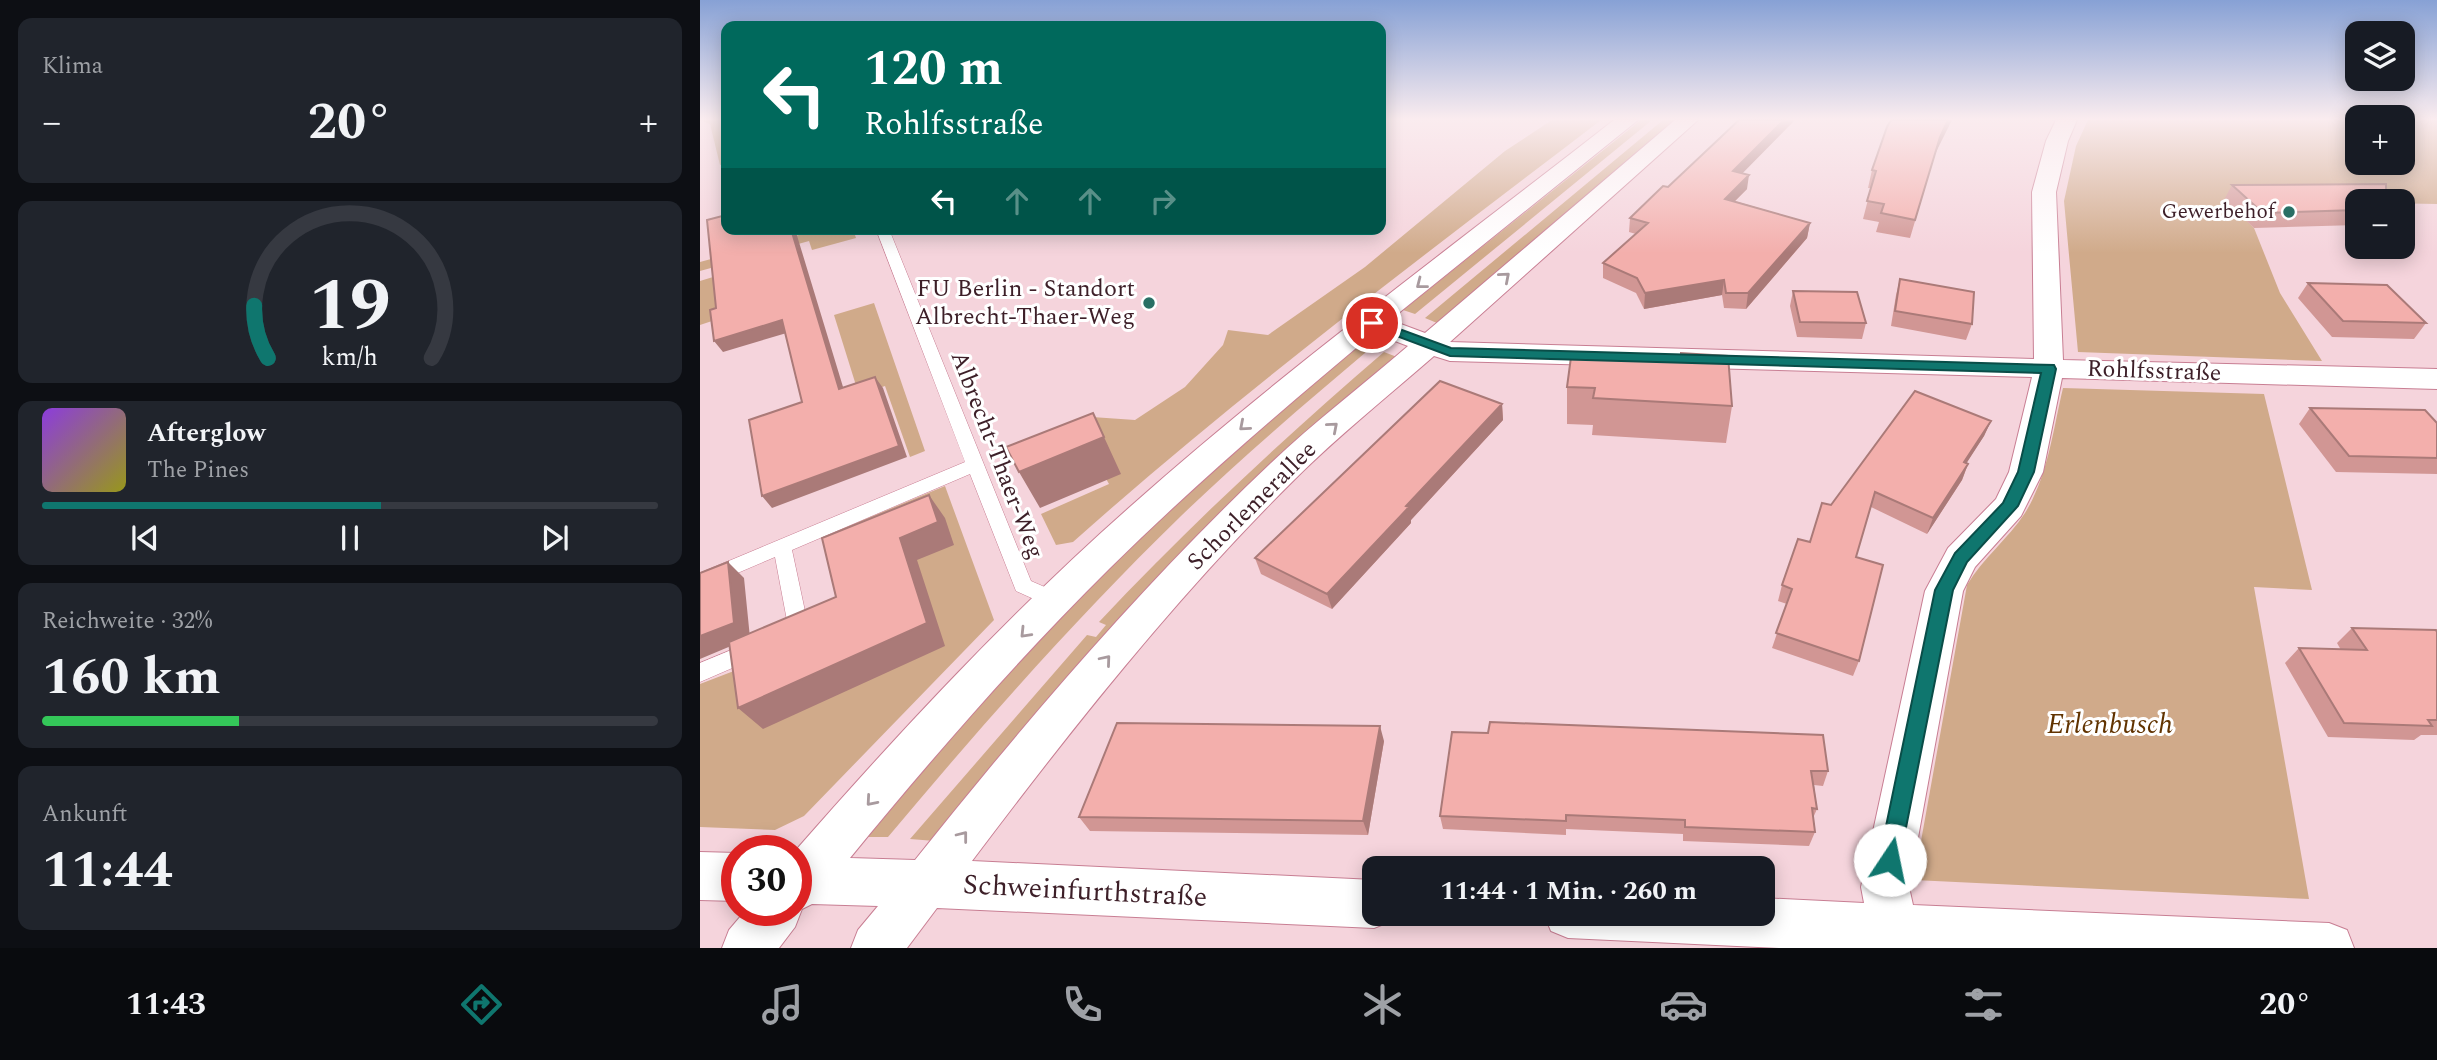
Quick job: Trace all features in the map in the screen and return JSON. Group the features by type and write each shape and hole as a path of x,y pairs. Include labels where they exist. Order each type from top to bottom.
{"street":[{"path":"812,868 925,741 1056,601 1140,518 1203,461 1572,164"},
{"name":"Schorlemerallee","path":"876,948 1034,744 1157,602 1284,470 1636,164"},
{"path":"1893,929 1885,887 1944,590 1961,558 2009,506 2026,472 2049,369 2045,192 2052,164"},
{"name":"Rohlfsstraße","path":"1372,323 1450,352 2437,379"},
{"path":"700,876 721,877"},
{"name":"Schweinfurthstraße","path":"812,888 925,884 1362,903"},
{"path":"1775,924 1893,929 1974,940 2329,948"},
{"path":"747,948 764,926"}],"lane":[{"name":"Albrecht-Thaer-Weg","path":"884,235 1023,586 1056,601"},
{"path":"700,581 975,465"},
{"path":"700,673 799,630 782,546"}],"green space":[{"path":"1489,164 1543,164 1201,432 1073,542 1056,545 1041,514 1109,484 1091,452 1092,417 1135,420 1185,387 1223,345 1228,330 1268,335 1365,267"},
{"path":"1586,164 1598,164 1415,314 1403,310"},
{"path":"1610,164 1625,164 1437,323 1425,318"},
{"path":"2072,164 2345,164 2345,175 2415,175 2415,164 2437,164 2437,204 2415,204 2415,189 2345,189 2345,202 2225,200 2254,228 2280,293 2322,361 2078,352 2064,201"},
{"path":"799,235 855,235 856,238 812,250 809,241 700,271 700,262"},
{"path":"713,277 718,319 700,325 700,281"},
{"path":"874,303 925,451 910,457 885,386 859,395 834,315"},
{"path":"1362,343 1372,347 1227,472 1104,593 994,713 888,837 865,837 1033,648 1138,539 1304,390"},
{"path":"1384,352 1397,357 935,841 910,839 1087,635 1096,637 1106,625 1099,622 1167,551 1238,483"},
{"name":"Erlenbusch","path":"2063,388 2264,394 2312,590 2254,587 2309,899 1914,880 1967,585 2025,513 2033,499 2049,452"},
{"path":"945,486 994,620 804,816 775,830 700,827 700,684 752,664 944,646 841,561 834,532"}],"building":[{"path":"1692,164 1740,164 1733,171 1749,175 1725,199 1810,223 1748,293 1726,293 1724,280 1645,293 1637,278 1603,263 1648,223 1630,218 1663,186 1668,187"},
{"path":"1874,164 1932,164 1915,220 1881,213 1884,204 1867,201 1876,171 1872,170"},
{"path":"2386,184 2386,189 2345,189 2345,210 2263,213 2232,185"},
{"path":"721,216 721,235 793,235 839,389 875,377 899,446 762,496 749,420 802,402 782,320 714,341 710,310 716,308 707,220"},
{"path":"1900,279 1974,292 1972,324 1895,311"},
{"path":"2308,283 2387,285 2426,323 2343,321"},
{"path":"1793,291 1857,292 1866,323 1800,322"},
{"path":"1596,353 1681,358 1681,353 1728,356 1732,406 1593,398 1595,388 1567,387 1571,357 1595,358"},
{"path":"1440,381 1502,404 1327,594 1255,558"},
{"path":"1915,391 1991,421 1964,462 1968,464 1933,518 1875,492 1856,557 1883,565 1859,661 1776,633 1792,589 1782,585 1798,539 1810,542 1822,503 1831,505"},
{"path":"2310,408 2425,410 2437,423 2437,458 2349,456"},
{"path":"1093,413 1104,437 1019,472 1006,447"},
{"path":"929,495 938,522 900,538 927,623 738,708 729,642 836,597 822,538"},
{"path":"728,562 734,623 700,636 700,573"},
{"path":"2352,628 2436,630 2437,720 2428,720 2432,726 2344,723 2299,648 2367,650"},
{"path":"1490,722 1823,735 1828,771 1811,771 1817,809 1812,808 1815,832 1685,827 1685,820 1566,815 1566,821 1440,816 1452,732 1488,733"},
{"path":"1117,723 1380,726 1363,821 1079,817"}],"place":[{"name":"Gewerbehof","path":"2289,212"},
{"name":"FU Berlin - Standort Albrecht-Thaer-Weg","path":"1149,303"}],"route":[{"path":"1372,323 1450,352 2049,369 2026,472 2009,506 1961,558 1944,590 1890,860"}]}
